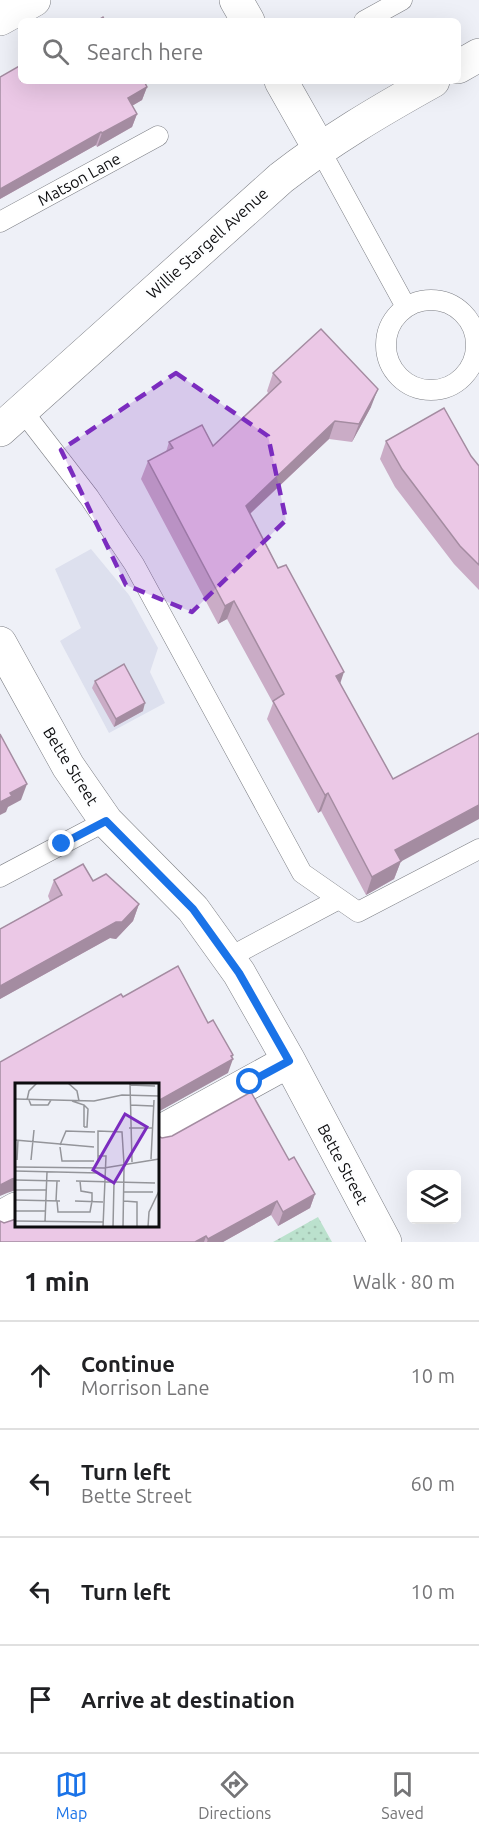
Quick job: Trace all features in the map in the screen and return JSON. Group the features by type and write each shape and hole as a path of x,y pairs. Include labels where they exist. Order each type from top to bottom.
{"street":[{"path":"236,0 246,18"},
{"path":"461,65 479,55"},
{"path":"283,84 319,148"},
{"name":"Willie Stargell Avenue","path":"11,419 281,178 319,148 428,84"},
{"name":"Bette Street","path":"0,643 68,766 106,821 193,909 239,973 289,1061 385,1242"},
{"path":"159,1132 289,1061"},
{"path":"0,1218 15,1210"}],"lane":[{"path":"369,18 402,0"},
{"name":"Matson Lane","path":"0,222 158,136"},
{"path":"319,148 406,307"},
{"path":"443,300 454,306 472,310 476,342 474,358 467,372 456,383 441,390 425,390 410,386 397,376 388,363 385,347 387,332 394,317 406,307 417,301 443,300"},
{"path":"11,419 89,497 134,564 302,873 358,912 479,849"},
{"path":"0,877 106,821"},
{"path":"228,958 339,898"}],"highlighted area":[{"path":"176,373 268,436 286,520 192,612 126,585 61,450"}],"shaded area":[{"path":"91,549 129,595 158,648 150,672 165,703 109,733 60,641 81,628 55,569"}],"green space":[{"path":"318,1217 332,1242 273,1242"}],"building":[{"path":"18,67 18,84 146,84 147,87 128,98 137,114 0,189 0,77"},
{"path":"321,329 378,389 359,424 335,421 246,506 278,568 286,565 344,672 336,676 393,779 479,733 479,805 395,850 401,861 372,877 328,793 325,795 273,701 284,694 234,601 225,606 148,461 173,448 169,442 202,425 213,446 281,382 273,373"},
{"path":"444,408 479,466 479,565 460,546 402,469 386,441"},
{"path":"124,664 145,703 116,719 95,681"},
{"path":"0,734 27,784 10,793 12,796 0,802"},
{"path":"83,864 93,881 106,874 139,904 122,922 116,922 0,986 0,929 62,895 54,880"},
{"path":"178,966 208,1023 213,1020 233,1055 231,1056 233,1059 159,1100 159,1083 15,1083 15,1178 0,1185 0,1062 121,994 123,997"},
{"path":"251,1092 289,1160 294,1157 315,1194 283,1212 277,1201 208,1239 206,1236 195,1242 0,1242 0,1221 4,1223 15,1219 15,1227 159,1227 159,1136 172,1136"}],"route":[{"path":"62,844 106,821 193,909 239,973 289,1061 250,1082"}]}
